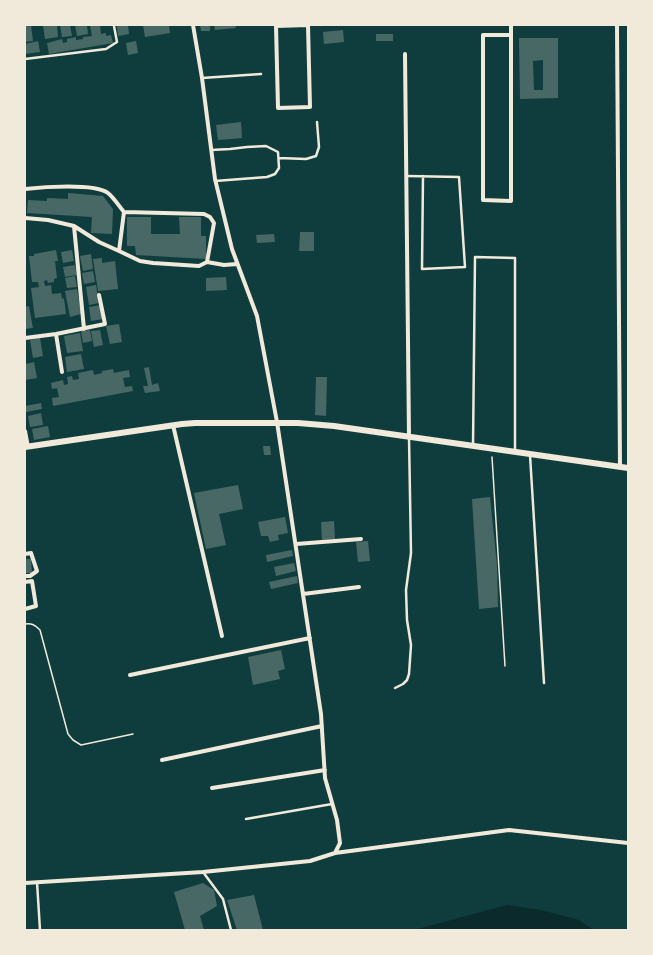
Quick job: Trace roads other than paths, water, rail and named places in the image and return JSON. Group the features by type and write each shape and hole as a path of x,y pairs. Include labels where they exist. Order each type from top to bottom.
{"street":[{"path":"193,25 216,181 237,264 257,316 277,422 322,726 325,778 337,820 340,843 336,853"},
{"path":"302,25 308,25 310,107 278,108 276,26 302,25"},
{"path":"511,35 483,34 483,200 511,201 512,25"},
{"path":"617,25 620,467"},
{"path":"405,54 409,437"},
{"path":"25,189 38,187 87,187 107,192 118,203 124,212 119,251"},
{"path":"124,212 204,214 210,216 214,223 207,262"},
{"path":"25,218 48,220 74,226 99,242 140,261 199,266 207,262 224,265 237,264"},
{"path":"74,226 84,329"},
{"path":"25,338 56,334 105,324 99,295"},
{"path":"56,334 62,372"},
{"path":"25,431 26,447 195,422 298,422 628,468"},
{"path":"173,425 222,636"},
{"path":"296,544 361,539"},
{"path":"25,554 31,554 37,571 30,576 25,576"},
{"path":"25,582 32,581 36,606 25,609"},
{"path":"303,594 359,587"},
{"path":"130,675 310,638"},
{"path":"162,760 322,726"},
{"path":"212,788 325,770"},
{"path":"25,883 203,872 310,861 336,853 509,830 628,843"}],"lane":[{"path":"25,58 106,49 116,42 114,26"},
{"path":"202,78 261,74"},
{"path":"279,158 306,159 316,156 320,147 317,122"},
{"path":"211,150 247,146 266,146 278,152 279,158 279,168 275,174 267,177 216,181"},
{"path":"406,176 423,176 460,177 465,266 422,269 423,176"},
{"path":"473,446 475,257 515,258 515,452"},
{"path":"395,688 403,684 409,674 411,645 406,601 411,552 409,437"},
{"path":"530,455 544,683"},
{"path":"246,819 332,804"},
{"path":"203,872 223,899 231,930"},
{"path":"37,882 40,930"}],"water":[{"path":"507,905 541,910 579,920 594,930 414,930"}]}
